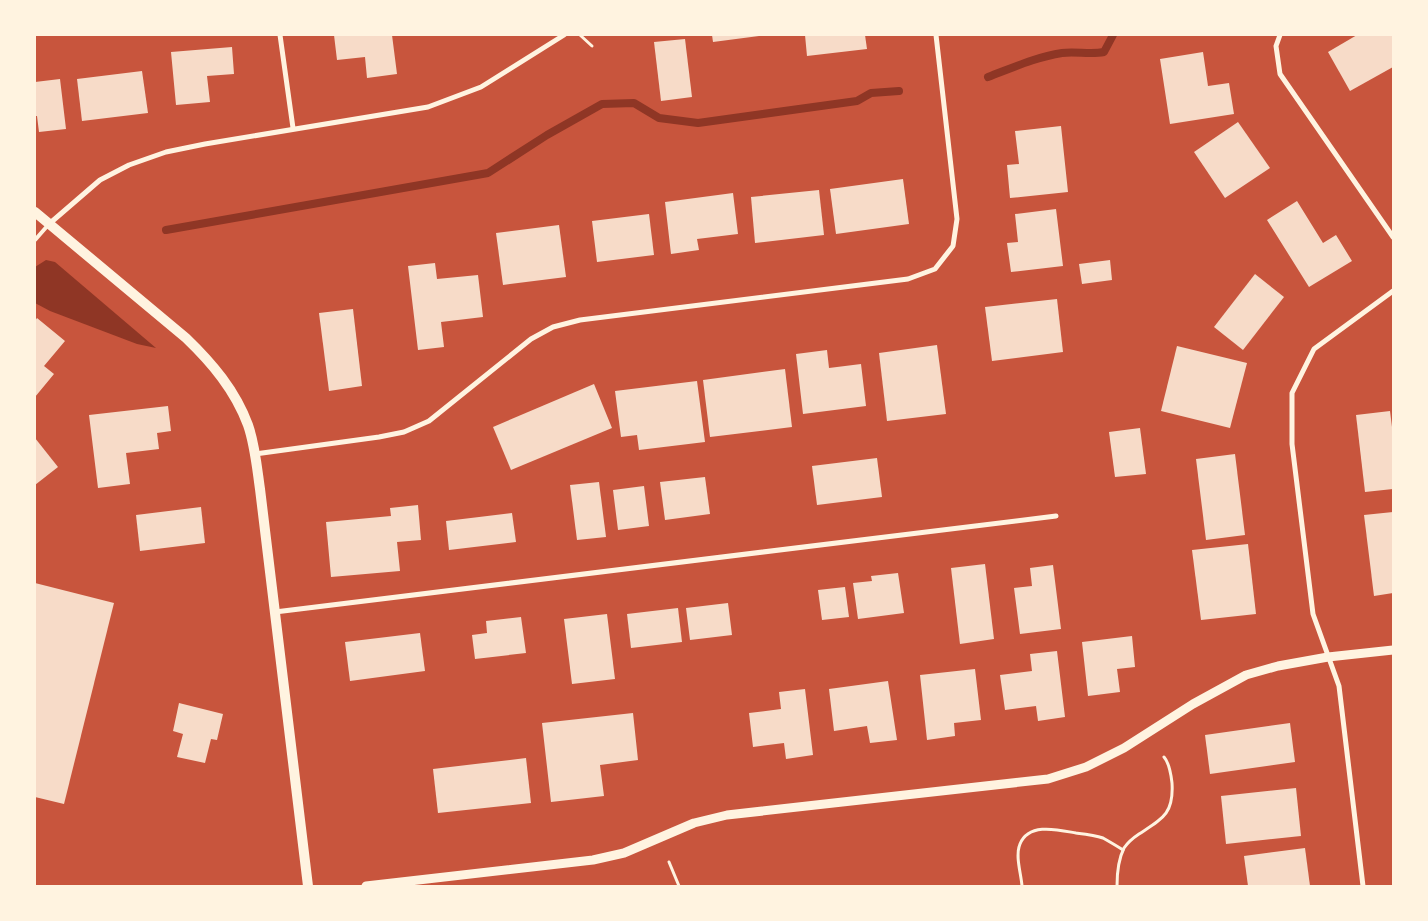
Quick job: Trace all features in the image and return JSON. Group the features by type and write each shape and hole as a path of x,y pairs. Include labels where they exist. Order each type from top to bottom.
{"main road":[{"path":"35,212 178,332 206,358 227,384 248,425 255,454 260,489 308,886"}],"street":[{"path":"280,35 293,128"},
{"path":"49,224 100,180 129,165 166,152 293,128 428,106 481,87 564,35"},
{"path":"255,454 404,432 428,421 531,339 553,327 580,320 908,279 935,269 953,246 957,219 936,35"},
{"path":"1280,35 1276,46 1280,74 1393,237"},
{"path":"1363,886 1339,686 1313,614 1292,444 1292,393 1314,349 1393,291"},
{"path":"274,612 1056,516"},
{"path":"366,886 593,860 624,853 694,823 727,815 1048,779 1086,767 1124,748 1193,704 1246,675 1278,666 1393,650"}],"lane":[{"path":"35,240 49,224"}],"path":[{"path":"580,35 592,46"},
{"path":"1117,886 1118,869 1123,850 1131,839 1164,818 1169,811 1173,795 1171,775 1167,760 1164,757"},
{"path":"1022,886 1019,859 1020,843 1028,833 1034,830 1060,830 1092,835 1102,838 1123,850"},
{"path":"669,862 679,886"}],"shaded area":[{"path":"46,260 55,262 156,348 137,344 50,311 35,303 35,267"}],"building":[{"path":"334,35 392,35 397,74 367,78 365,57 337,60"},
{"path":"712,35 759,35 759,36 713,42"},
{"path":"805,35 865,35 867,49 807,56"},
{"path":"1357,35 1393,35 1393,67 1350,91 1328,52"},
{"path":"685,39 692,97 661,101 654,42"},
{"path":"232,47 234,74 207,76 210,102 176,105 171,52"},
{"path":"1203,52 1208,86 1229,83 1234,114 1170,124 1160,59"},
{"path":"142,71 148,113 82,121 77,79"},
{"path":"60,79 66,129 39,132 37,116 35,116 35,82"},
{"path":"1238,122 1270,168 1225,198 1194,152"},
{"path":"1061,126 1068,192 1010,198 1007,165 1019,164 1015,131"},
{"path":"903,179 909,224 836,234 830,189"},
{"path":"819,190 824,235 755,243 751,197"},
{"path":"733,193 738,234 697,239 699,250 671,254 665,202"},
{"path":"1297,201 1323,243 1336,235 1352,261 1309,287 1267,220"},
{"path":"1056,209 1063,266 1011,272 1007,243 1018,242 1015,214"},
{"path":"649,214 654,255 597,262 592,221"},
{"path":"559,225 566,277 503,285 496,233"},
{"path":"1110,260 1112,280 1082,284 1079,264"},
{"path":"435,263 437,279 478,275 483,317 441,322 444,347 418,350 408,266"},
{"path":"1255,274 1284,297 1243,350 1214,327"},
{"path":"1057,299 1063,352 992,361 985,307"},
{"path":"353,309 362,386 329,391 319,313"},
{"path":"37,318 65,341 44,366 54,374 35,397 35,321"},
{"path":"937,345 946,414 887,421 879,353"},
{"path":"1177,346 1247,363 1230,428 1161,411"},
{"path":"827,350 829,368 861,364 866,406 803,414 796,354"},
{"path":"785,369 792,427 710,437 703,380"},
{"path":"697,381 705,442 639,450 637,435 621,437 615,391"},
{"path":"594,384 612,428 511,470 493,427"},
{"path":"168,406 171,431 157,433 159,449 126,453 130,484 98,488 89,415"},
{"path":"1390,411 1393,435 1393,489 1365,492 1356,415"},
{"path":"1140,428 1146,474 1115,477 1109,432"},
{"path":"35,438 58,467 35,485"},
{"path":"1235,454 1245,535 1206,540 1196,459"},
{"path":"877,458 882,497 817,505 812,466"},
{"path":"705,477 710,514 665,520 660,482"},
{"path":"599,482 606,537 577,540 570,485"},
{"path":"644,486 649,526 618,530 613,490"},
{"path":"418,505 421,540 397,542 400,571 331,577 326,522 391,516 390,508"},
{"path":"201,507 205,543 140,551 136,515"},
{"path":"1393,512 1393,593 1374,596 1364,515"},
{"path":"512,513 516,542 449,550 446,521"},
{"path":"1248,544 1256,614 1201,620 1192,550"},
{"path":"985,564 994,639 960,644 951,568"},
{"path":"1053,565 1061,629 1020,634 1014,588 1032,586 1030,568"},
{"path":"898,573 904,613 858,619 853,583 872,581 871,576"},
{"path":"35,583 114,603 64,804 35,797"},
{"path":"845,587 849,617 822,620 818,590"},
{"path":"728,603 732,635 690,640 686,608"},
{"path":"678,608 682,642 631,648 627,614"},
{"path":"607,614 615,679 572,684 564,619"},
{"path":"521,617 526,653 475,659 472,635 487,633 486,621"},
{"path":"420,633 425,671 350,681 345,642"},
{"path":"1132,636 1135,667 1117,669 1120,692 1088,696 1082,642"},
{"path":"1057,651 1065,717 1038,721 1036,706 1005,710 1000,675 1032,671 1030,654"},
{"path":"975,669 981,720 954,723 955,736 927,740 920,675"},
{"path":"888,681 897,740 870,743 867,726 834,731 829,689"},
{"path":"805,689 813,755 786,759 784,743 753,747 749,713 781,709 779,692"},
{"path":"179,703 223,714 217,740 211,739 205,763 177,757 183,734 173,731"},
{"path":"633,713 638,760 600,765 604,796 551,802 542,723"},
{"path":"1290,723 1295,762 1210,774 1205,735"},
{"path":"526,758 531,803 438,813 433,769"},
{"path":"1296,788 1301,836 1226,844 1221,796"},
{"path":"1305,848 1310,886 1248,886 1244,856"}],"waterway":[{"path":"988,77 1024,63 1052,55 1104,52 1113,35"},
{"path":"166,230 488,173 547,135 602,104 634,103 659,118 698,123 857,101 871,93 899,91"}]}
